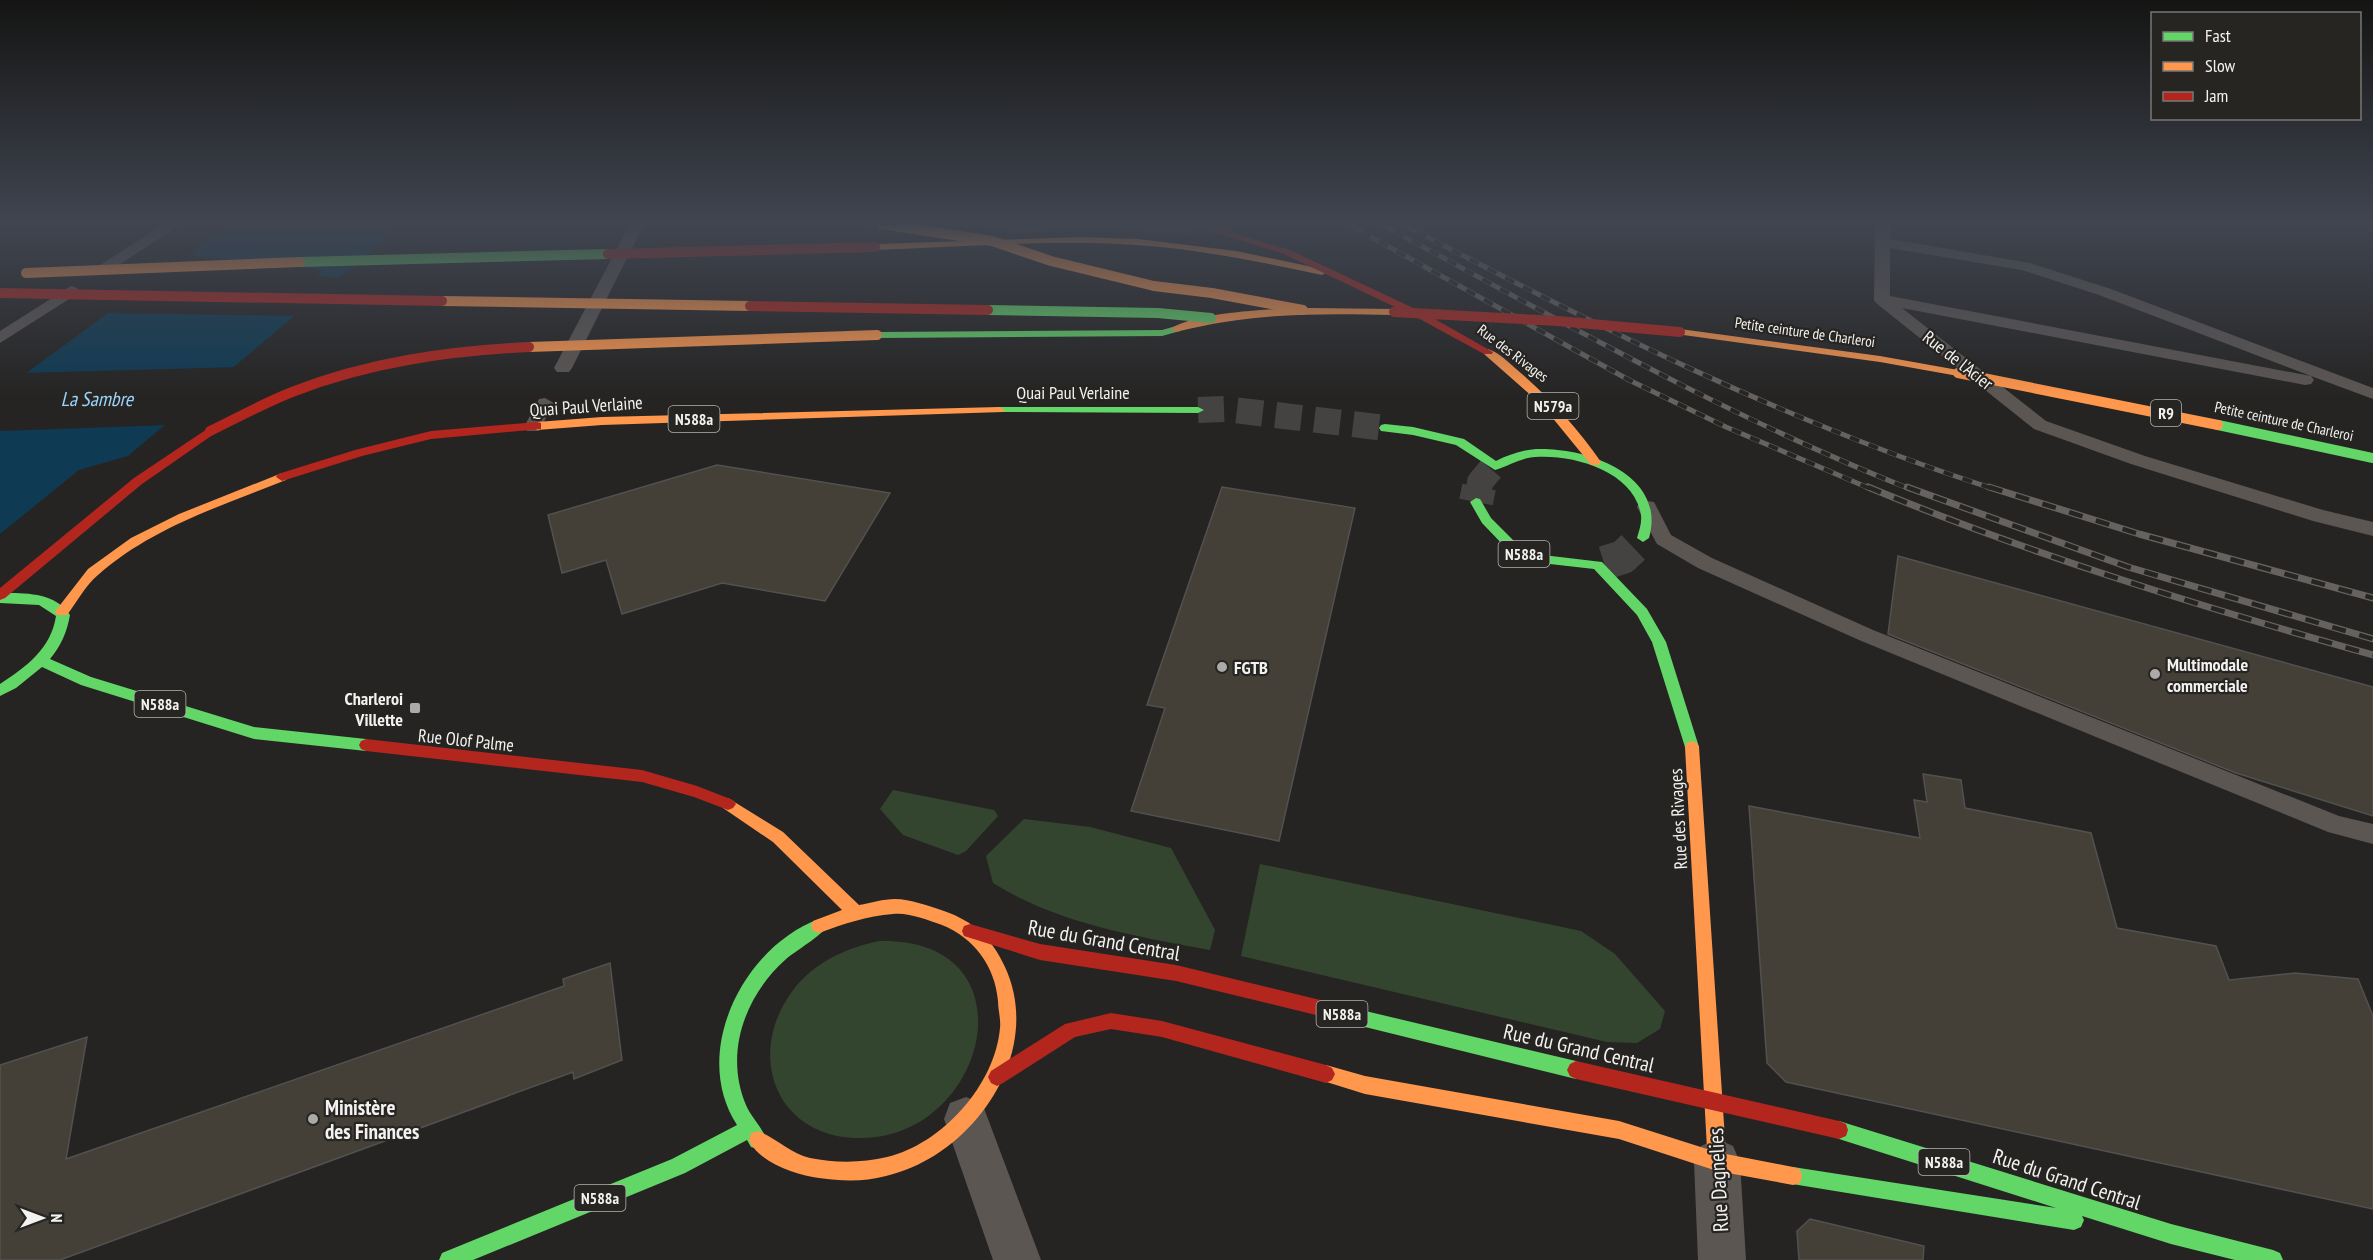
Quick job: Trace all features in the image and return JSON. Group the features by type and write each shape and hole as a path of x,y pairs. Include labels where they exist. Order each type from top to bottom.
{"main road":[{"path":"1129,281 1212,292 1303,310"},
{"name":"Rue des Rivages","path":"1342,281 1448,327 1500,360 1548,400 1578,434 1595,462"},
{"name":"Petite ceinture de Charleroi","path":"0,293 1146,312 1211,318 1303,310 1405,312 1558,321 1680,332 1880,359 2151,410 2373,458"},
{"path":"0,597 124,492 210,431 304,387 376,366 427,355 499,348 889,335 1162,333 1211,318"},
{"name":"Quai Paul Verlaine","path":"62,612 91,574 121,549 187,515 265,484 359,453 431,435 602,422 957,411 1198,410"},
{"path":"1385,428 1413,431 1460,442 1495,466 1515,457 1540,453 1567,455 1595,462 1623,478 1636,490 1645,504 1649,524 1643,538"},
{"name":"Rue des Rivages","path":"1476,502 1484,523 1503,542 1531,558 1564,565 1597,565 1642,612 1659,642 1692,743 1714,1099"},
{"path":"0,597 40,597 50,601 62,612 65,626 58,644 43,662 20,680 0,691"},
{"name":"Rue Olof Palme","path":"43,662 86,681 254,733 642,776 697,792 749,816 802,858 854,911"},
{"name":"N588a","path":"896,906 936,914 970,932 994,959 1008,995 1010,1035 997,1077 966,1119 933,1147 894,1165 852,1173 811,1169 776,1154 748,1129 734,1102 726,1071 728,1040 737,1008 754,980 782,949 816,926 854,911 896,906"},
{"name":"Rue du Grand Central","path":"970,932 1040,952 1176,973 1619,1080 1714,1099 1844,1130 2171,1234 2273,1260"},
{"name":"Rue du Grand Central","path":"997,1077 1071,1030 1111,1021 1162,1029 1365,1085 1619,1130 1717,1162 1827,1183 2171,1234"},
{"name":"Rue Dagnelies","path":"1714,1099 1717,1162"},
{"name":"N588a","path":"449,1260 678,1166 748,1129"}],"street":[{"path":"966,1119 1017,1260"},
{"name":"Rue Dagnelies","path":"1717,1162 1722,1260"}],"lane":[{"path":"0,338 87,281"},
{"path":"563,368 608,281"},
{"path":"1882,281 1882,300"},
{"path":"2070,281 2373,394"},
{"name":"Rue de l'Acier","path":"1882,300 2373,394"},
{"name":"Rue de l'Acier","path":"1882,300 2040,425 2138,460 2320,516 2373,529"},
{"path":"533,427 545,403"},
{"path":"1645,504 1664,539 1705,563 1921,657 2336,825 2373,834"}],"green space":[{"path":"893,790 994,810 998,816 966,851 958,855 903,835 880,809"},
{"path":"1024,819 1090,827 1171,848 1215,930 1210,950 1098,927 1071,919 1018,897 993,883 986,856"},
{"path":"1260,864 1581,931 1615,954 1665,1011 1660,1029 1637,1043 1607,1042 1241,956"},
{"path":"879,941 929,948 961,970 976,1002 977,1039 964,1075 939,1108 903,1130 859,1138 830,1134 806,1123 788,1107 776,1087 771,1064 772,1039 779,1013 802,979 821,964 843,952"}],"water":[{"name":"La Sambre","path":"152,281 336,281 128,456 79,470 0,534 0,392"}],"pier":[{"path":"147,281 341,281 299,316 103,313"},
{"path":"240,367 169,425 0,431 0,388 21,373"}],"building":[{"path":"717,465 890,493 825,601 722,583 622,614 606,560 562,573 548,515"},
{"name":"FGTB","path":"1222,487 1355,508 1279,841 1131,811 1165,708 1147,705"},
{"name":"Multimodale commerciale","path":"1898,556 2373,687 2373,816 2236,773 1888,634"},
{"path":"1923,774 1961,780 1965,808 2091,833 2117,928 2216,946 2229,980 2295,973 2358,979 2373,1016 2373,1209 1786,1082 1767,1063 1749,806 1920,838 1914,800 1927,802"},
{"name":"Ministère des Finances","path":"610,963 622,1060 574,1079 573,1072 60,1260 0,1260 0,1065 87,1037 66,1159 564,986 563,979"},
{"path":"1810,1219 1924,1246 1923,1260 1799,1260 1797,1231"}],"tunnel":[{"path":"1198,410 1225,409 1385,428"},
{"path":"1479,489 1480,482 1491,469"},
{"path":"1476,502 1479,487"},
{"path":"1604,563 1623,557 1643,538"}],"railway":[{"path":"1450,281 1629,380 1726,427 1871,489"},
{"path":"1485,281 1574,329 1773,430 1910,489"},
{"path":"1513,281 1617,334 1765,402 1916,462 1994,489"},
{"path":"1868,487 1992,535 2118,578 2373,655"},
{"path":"1907,487 2128,567 2373,639"},
{"path":"1989,487 2139,534 2373,598"}],"traffic: fast":[{"path":"988,310 1158,313 1211,318"},
{"path":"877,335 1162,333 1176,329"},
{"path":"999,410 1198,410"},
{"path":"2218,425 2373,458"},
{"path":"1385,428 1413,431 1460,442 1495,466 1517,457 1539,453 1589,460 1620,475 1633,486 1642,499 1647,515 1643,538"},
{"path":"1476,502 1486,520 1511,545 1541,559 1597,565 1642,612 1659,642 1692,747"},
{"path":"0,598 26,598 42,601 50,604 63,615 61,628 50,650 32,669 0,691"},
{"path":"43,662 86,681 254,733 366,745"},
{"path":"758,1140 739,1111 729,1080 728,1050 734,1020 748,991 767,965 791,943 819,926"},
{"path":"1357,1017 1576,1070"},
{"path":"449,1260 678,1166 748,1129"},
{"path":"1839,1130 2171,1234 2273,1260"},
{"path":"1793,1176 2074,1220"}],"traffic: slow":[{"path":"1133,281 1303,310"},
{"path":"442,301 750,306"},
{"path":"1176,329 1256,313 1394,312"},
{"path":"1680,332 1880,359 1958,373"},
{"path":"529,347 877,335"},
{"path":"1488,352 1546,402 1595,462"},
{"path":"1958,373 2218,425"},
{"path":"537,426 602,421 999,410"},
{"path":"62,612 93,572 136,541 208,506 282,477"},
{"path":"1692,747 1717,1162"},
{"path":"728,804 778,837 854,911"},
{"path":"758,1140 783,1156 810,1167 849,1172 888,1167 924,1151 956,1128 982,1099 1000,1065 1009,1027 1005,988 992,956 975,936 961,926 924,912 896,906"},
{"path":"819,926 851,914 896,906"},
{"path":"1326,1074 1365,1085 1619,1130 1717,1162 1793,1176"}],"traffic: jam":[{"path":"1348,281 1422,316 1488,352"},
{"path":"0,293 442,301"},
{"path":"750,306 988,310"},
{"path":"1394,312 1558,321 1680,332"},
{"path":"210,431 293,391 360,370 444,354 529,347"},
{"path":"282,477 359,453 431,435 537,426"},
{"path":"0,595 138,481 210,431"},
{"path":"366,745 642,776 697,792 728,804"},
{"path":"970,931 1040,952 1176,973 1357,1017"},
{"path":"997,1077 1071,1030 1111,1021 1162,1029 1326,1074"},
{"path":"1576,1070 1839,1130"}],"place":[{"name":"FGTB","path":"1222,667"},
{"name":"Multimodale commerciale","path":"2155,674"},
{"name":"Charleroi Villette","path":"415,708"},
{"name":"Ministère des Finances","path":"313,1119"}]}
